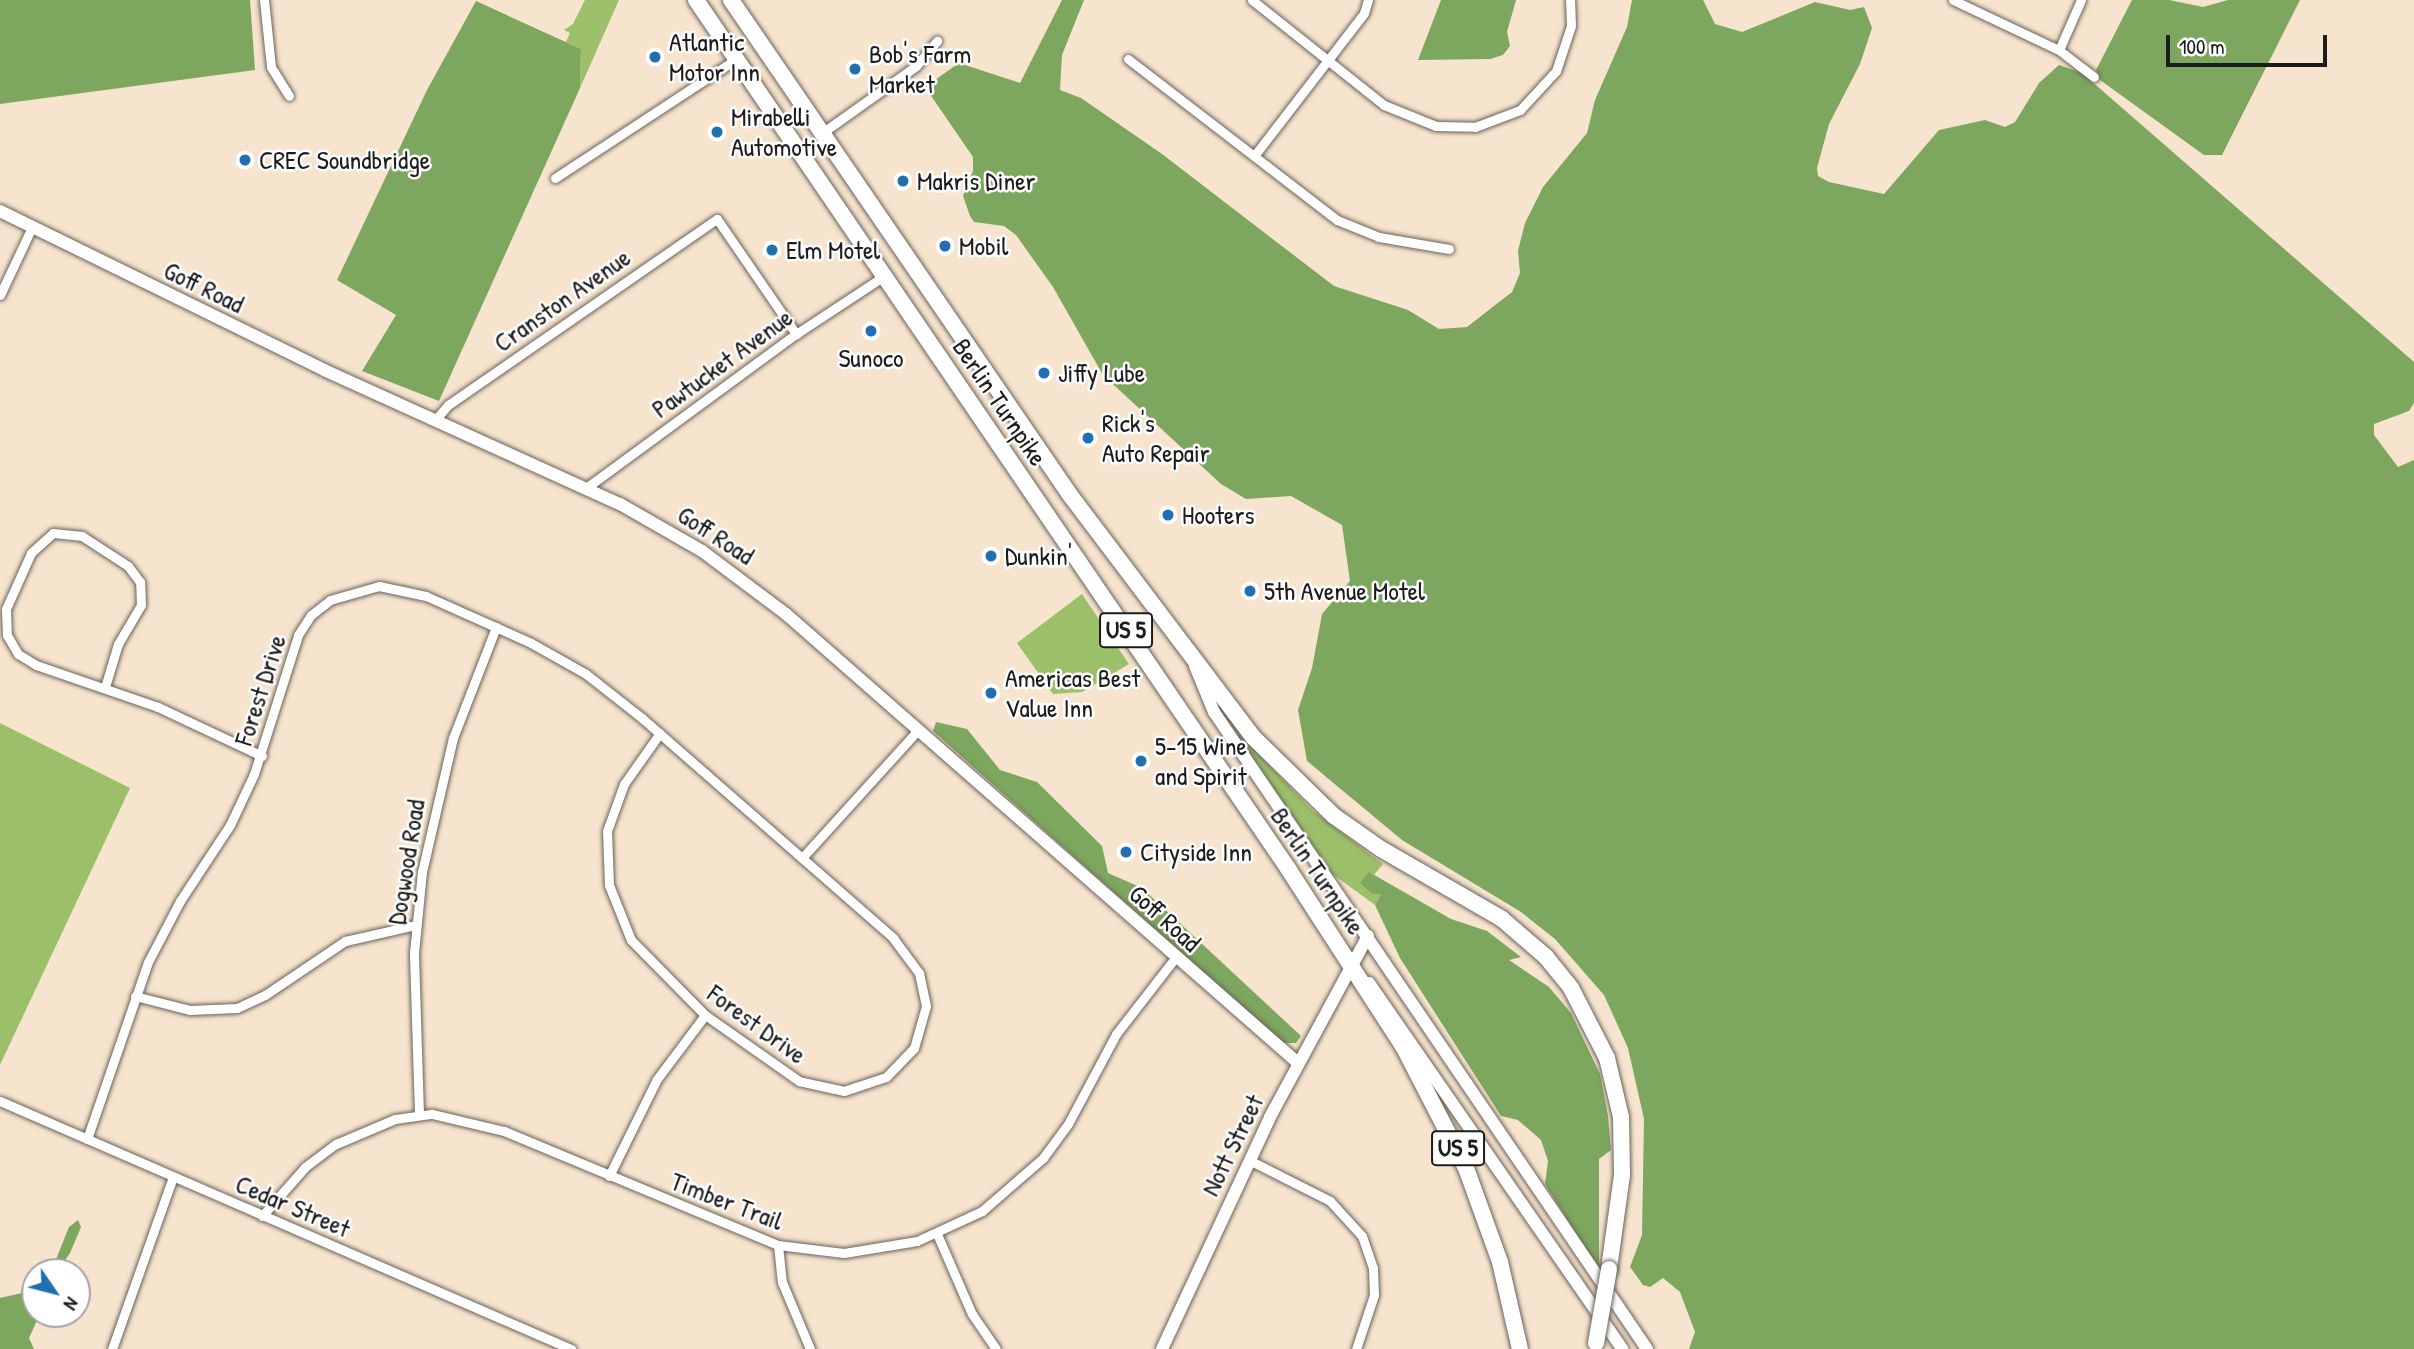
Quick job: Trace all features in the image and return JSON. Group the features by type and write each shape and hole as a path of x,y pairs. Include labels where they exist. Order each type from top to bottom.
{"highway":[{"name":"Berlin Turnpike","path":"696,0 1352,965"},
{"name":"Berlin Turnpike","path":"731,0 1070,495 1193,662"},
{"path":"884,276 908,259"},
{"name":"US 5","path":"1193,662 1260,746 1320,805 1374,845 1502,919 1532,943 1571,988 1607,1058 1621,1116 1622,1175 1596,1346"},
{"name":"US 5","path":"1352,965 1425,1082 1459,1150 1500,1262 1520,1349"}],"street":[{"path":"264,0 271,67 289,96"},
{"path":"1252,0 1384,105 1436,127 1475,127 1520,110 1556,71 1571,26 1570,0"},
{"path":"1254,156 1364,13 1368,0"},
{"path":"1953,0 2059,50 2094,77"},
{"path":"2059,50 2081,0"},
{"path":"822,133 916,66 937,41"},
{"path":"555,178 736,59"},
{"path":"1129,59 1337,220 1379,237 1449,249"},
{"name":"Goff Road","path":"0,211 435,421 586,488 660,525 742,578 1298,1063"},
{"name":"Cranston Avenue","path":"435,421 447,405 717,219 796,334"},
{"path":"0,295 32,226"},
{"name":"Pawtucket Avenue","path":"586,488 796,334 884,276"},
{"path":"105,687 118,644 141,605 139,579 128,566 82,536 53,533 31,553 6,612 7,635 28,662 105,687 262,755"},
{"name":"Forest Drive","path":"87,1139 135,996 163,932 230,825 262,755 298,635 311,615 330,600 373,587 397,587 496,627 586,674 660,733 802,858 911,959 926,1003 914,1048 879,1081 852,1090 827,1090 790,1076 705,1015 635,946 609,885 607,837 612,810 624,784 660,733"},
{"name":"Dogwood Road","path":"419,1114 416,925 444,766 496,627"},
{"name":"Berlin Turnpike","path":"1193,662 1214,712 1647,1349"},
{"path":"802,858 918,730"},
{"path":"135,996 190,1010 237,1008 265,995 345,941 416,925"},
{"name":"Nott Street","path":"1162,1349 1249,1160 1298,1063 1368,936"},
{"name":"Timber Trail","path":"262,1216 324,1151 383,1122 419,1114 484,1124 778,1245 853,1252 937,1234 998,1200 1043,1158 1068,1124 1116,1034 1175,958"},
{"name":"Berlin Turnpike","path":"1352,965 1378,993 1622,1349"},
{"path":"609,1176 649,1091 705,1015"},
{"name":"Cedar Street","path":"0,1101 571,1349"},
{"path":"1249,1160 1330,1201 1362,1236 1373,1268 1374,1295 1356,1349"},
{"path":"112,1349 173,1177"},
{"path":"937,1234 972,1314 996,1349"},
{"path":"778,1245 782,1282 810,1349"}],"green space":[{"path":"0,0 250,0 255,70 0,104"},
{"path":"585,0 619,0 580,88 581,49 566,42 570,33 564,30 573,24"},
{"path":"1062,0 1084,0 1062,55 1060,90 1081,98 1162,154 1334,286 1408,310 1439,329 1467,327 1512,292 1520,273 1518,251 1525,223 1543,187 1587,133 1595,100 1627,27 1632,0 1703,0 1715,24 1742,32 1815,2 1850,10 1864,7 1872,28 1860,64 1829,124 1817,168 1818,176 1829,182 1884,194 1939,130 1985,120 2005,127 2015,122 2039,83 2059,65 2082,73 2414,362 2414,403 2409,411 2374,424 2374,435 2398,467 2414,460 2414,1349 1689,1349 1695,1332 1680,1292 1663,1278 1650,1287 1643,1285 1630,1267 1642,1235 1644,1119 1628,1048 1604,995 1555,939 1521,912 1402,840 1307,761 1298,710 1312,668 1322,614 1350,581 1342,525 1291,496 1246,499 1221,484 1103,375 1053,287 1016,235 1004,226 974,222 970,216 963,196 973,171 973,157 925,87 959,63 1020,83"},
{"path":"1441,0 1516,0 1507,32 1510,46 1503,55 1490,59 1418,60"},
{"path":"2132,0 2169,0 2203,7 2228,0 2300,0 2222,155 2204,155 2100,80 2096,70"},
{"path":"476,1 581,49 580,88 439,401 362,371 396,315 337,280 427,90"},
{"path":"1082,594 1129,664 1082,692 1053,694 1017,643"},
{"path":"936,722 967,729 1000,770 1037,782 1102,846 1108,873 1142,888 1301,1036 1296,1043 1283,1043 933,731"},
{"path":"0,723 130,788 0,1065"},
{"path":"1232,727 1312,810 1383,864 1374,875 1369,872 1381,894 1375,905 1331,873"},
{"path":"1369,872 1451,919 1487,931 1521,957 1509,960 1549,987 1571,1013 1600,1074 1608,1116 1611,1150 1599,1159 1599,1270 1545,1184 1548,1161 1541,1140 1518,1120 1501,1116 1400,958 1375,905 1381,894 1373,894 1360,883"},
{"path":"78,1220 81,1227 67,1258 57,1258 69,1227"},
{"path":"21,1293 21,1328 34,1328 29,1338 34,1349 0,1349 0,1298"}],"place":[{"name":"Atlantic Motor Inn","path":"655,57"},
{"name":"Bob's Farm Market","path":"855,69"},
{"name":"Mirabelli Automotive","path":"717,132"},
{"name":"CREC Soundbridge","path":"245,160"},
{"name":"Makris Diner","path":"903,181"},
{"name":"Mobil","path":"945,246"},
{"name":"Elm Motel","path":"772,250"},
{"name":"Sunoco","path":"871,331"},
{"name":"Jiffy Lube","path":"1044,373"},
{"name":"Rick's Auto Repair","path":"1088,438"},
{"name":"Hooters","path":"1168,515"},
{"name":"Dunkin'","path":"991,556"},
{"name":"5th Avenue Motel","path":"1250,591"},
{"name":"Americas Best Value Inn","path":"991,693"},
{"name":"5-15 Wine and Spirit","path":"1141,761"},
{"name":"Cityside Inn","path":"1126,852"}]}
